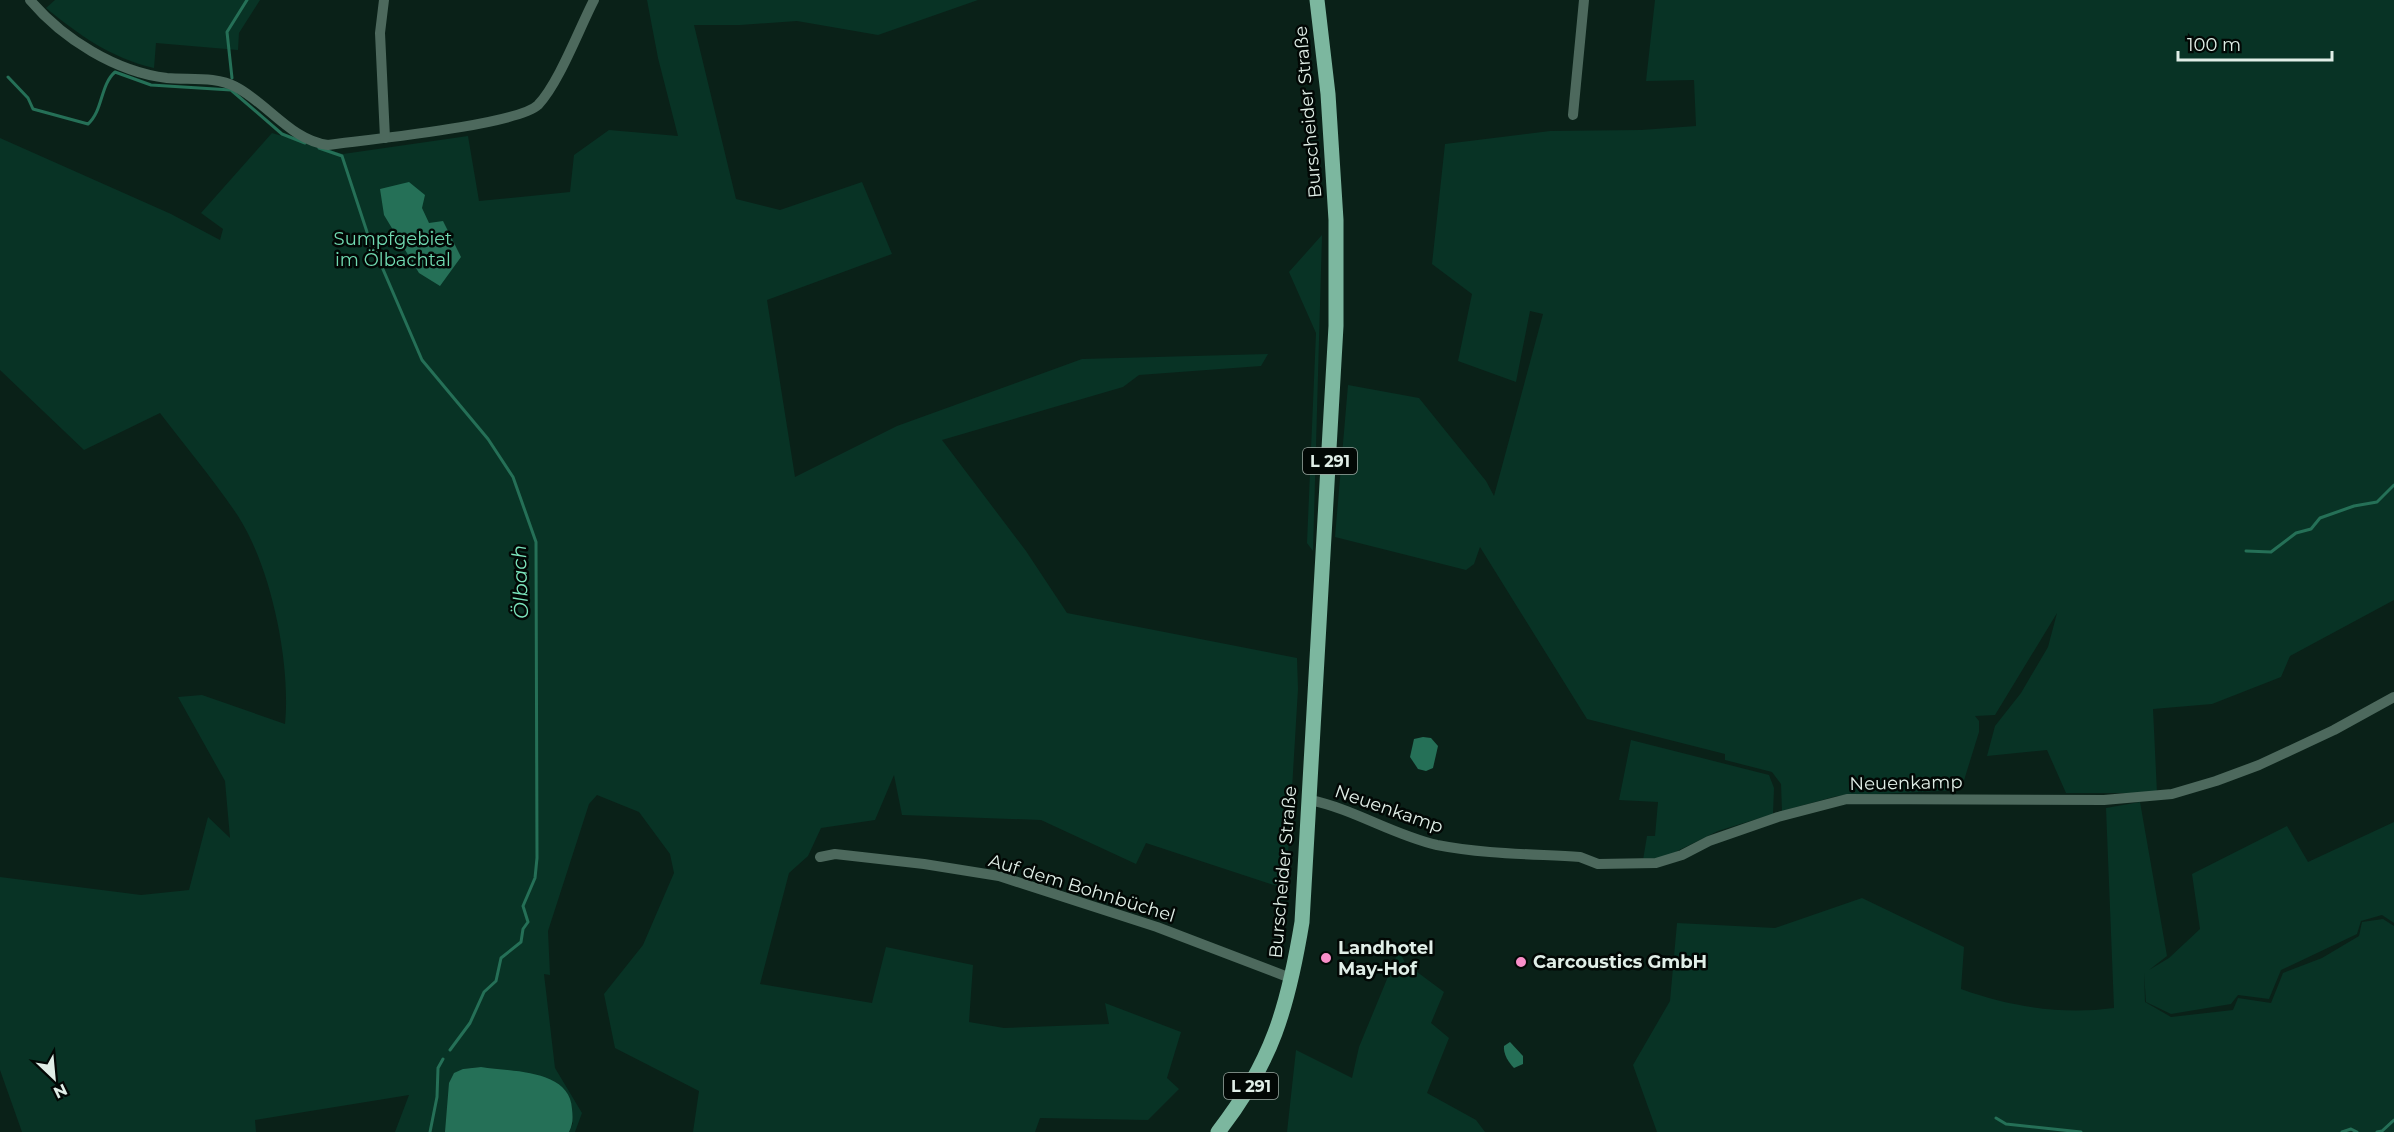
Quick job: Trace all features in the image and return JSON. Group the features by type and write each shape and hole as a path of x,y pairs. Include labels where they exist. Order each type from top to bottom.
{"main road":[{"name":"Burscheider Straße","path":"1218,1132 1246,1094 1265,1060 1293,979 1302,922 1336,338 1336,220 1328,94 1317,0"}],"street":[{"path":"30,0 58,29 101,55 153,75 219,81 234,86 287,125 319,144 385,138 501,120 531,110 552,85 594,0"},
{"path":"384,0 380,33 385,138"},
{"path":"1573,115 1584,0"},
{"name":"Neuenkamp","path":"1310,800 1329,804 1373,824 1437,845 1580,857 1598,864 1656,863 1682,855 1709,841 1778,817 1847,799 2104,800 2172,794 2217,782 2268,761 2394,697"},
{"name":"Auf dem Bohnbüchel","path":"820,857 835,854 924,864 999,876 1157,927 1293,979"}],"green space":[{"path":"55,0 260,0 239,33 238,50 156,43 154,68 110,52 83,36 46,8"},
{"name":"Sumpfgebiet im Ölbachtal","path":"647,0 978,0 878,35 797,21 694,25 736,199 780,210 862,182 892,254 767,300 795,477 897,426 1082,359 1268,354 1261,366 1139,375 1123,387 942,440 1026,551 1067,613 1297,658 1298,689 1286,889 1146,843 1136,864 1041,820 902,815 894,775 875,820 821,828 808,856 789,873 760,984 872,1003 886,947 973,965 969,1022 1004,1028 1109,1024 1105,1003 1181,1032 1167,1078 1179,1089 1148,1120 1040,1118 1035,1132 693,1132 699,1091 615,1048 604,994 643,945 674,873 670,854 639,812 597,795 589,804 548,931 550,975 544,974 555,1068 582,1113 575,1132 569,1132 573,1123 481,1067 463,1069 445,1132 395,1132 409,1095 255,1120 256,1132 22,1132 0,1070 0,877 141,895 189,890 208,817 230,838 225,781 178,697 202,695 285,724 286,700 285,673 276,616 269,588 250,537 238,516 160,413 84,450 0,370 0,138 171,214 220,240 223,229 201,213 272,133 343,154 468,136 479,201 570,192 574,155 609,130 678,136 658,58"},
{"path":"1655,0 2394,0 2394,600 2290,656 2281,677 2212,704 2153,709 2157,793 2066,793 2047,750 1987,756 1995,726 2021,693 2048,647 2057,613 1995,715 1975,716 1979,721 1979,732 1961,790 1837,796 1782,811 1781,784 1772,772 1725,760 1725,754 1587,719 1480,547 1474,564 1466,570 1335,537 1348,385 1419,398 1486,481 1494,496 1543,314 1530,311 1516,382 1458,361 1472,294 1432,264 1445,144 1550,131 1641,130 1696,126 1694,80 1646,81"},
{"path":"1322,235 1313,551 1307,543 1316,333 1289,272"},
{"path":"1631,740 1769,775 1774,788 1773,814 1718,831 1663,858 1643,860 1647,836 1655,836 1658,802 1619,800"},
{"path":"2140,802 2167,956 2149,970 2169,958 2200,929 2192,874 2287,826 2308,862 2394,822 2394,923 2382,915 2361,921 2357,934 2281,970 2269,999 2238,995 2231,1004 2171,1014 2146,1002 2144,972 2145,1002 2171,1017 2233,1010 2238,998 2271,1003 2283,973 2322,958 2359,936 2362,922 2383,919 2394,926 2394,1132 1657,1132 1633,1065 1670,1001 1677,923 1775,928 1862,898 1964,947 1961,989 1999,1001 2037,1008 2075,1011 2114,1008 2106,808"},
{"path":"1399,950 1405,963 1444,992 1431,1023 1449,1038 1427,1093 1476,1120 1485,1132 1287,1132 1296,1050 1352,1078 1359,1047"}],"shaded area":[{"path":"409,182 425,195 422,208 429,223 443,221 461,257 440,286 419,273 384,215 380,189"},
{"path":"1431,738 1438,746 1433,768 1426,771 1418,769 1410,757 1414,739"},
{"path":"1510,1042 1523,1056 1523,1064 1514,1068 1504,1049 1504,1046"},
{"path":"481,1067 537,1075 561,1086 569,1096 572,1109 569,1132 445,1132 449,1083 454,1073 463,1069"}],"waterway":[{"name":"Ölbach","path":"232,78 227,32 247,0"},
{"path":"8,77 28,98 33,109 88,124 93,119 110,77 115,72 151,85 231,90 282,134 305,143"},
{"name":"Ölbach","path":"319,148 342,156 367,232 422,360 488,439 513,477 536,542 537,858 535,878 523,906 528,922 523,929 521,942 501,958 496,981 484,992 470,1023 450,1050"},
{"path":"2246,551 2271,552 2296,533 2311,529 2320,518 2354,506 2377,502 2394,485"},
{"name":"Ölbach","path":"430,1132 437,1097 438,1068 443,1059"},
{"path":"1996,1118 2006,1124 2081,1132"},
{"path":"2377,1132 2382,1131 2394,1120"},
{"path":"2342,1132 2351,1129 2357,1132"}],"place":[{"name":"Landhotel May-Hof","path":"1326,958"},
{"name":"Carcoustics GmbH","path":"1521,962"}]}
